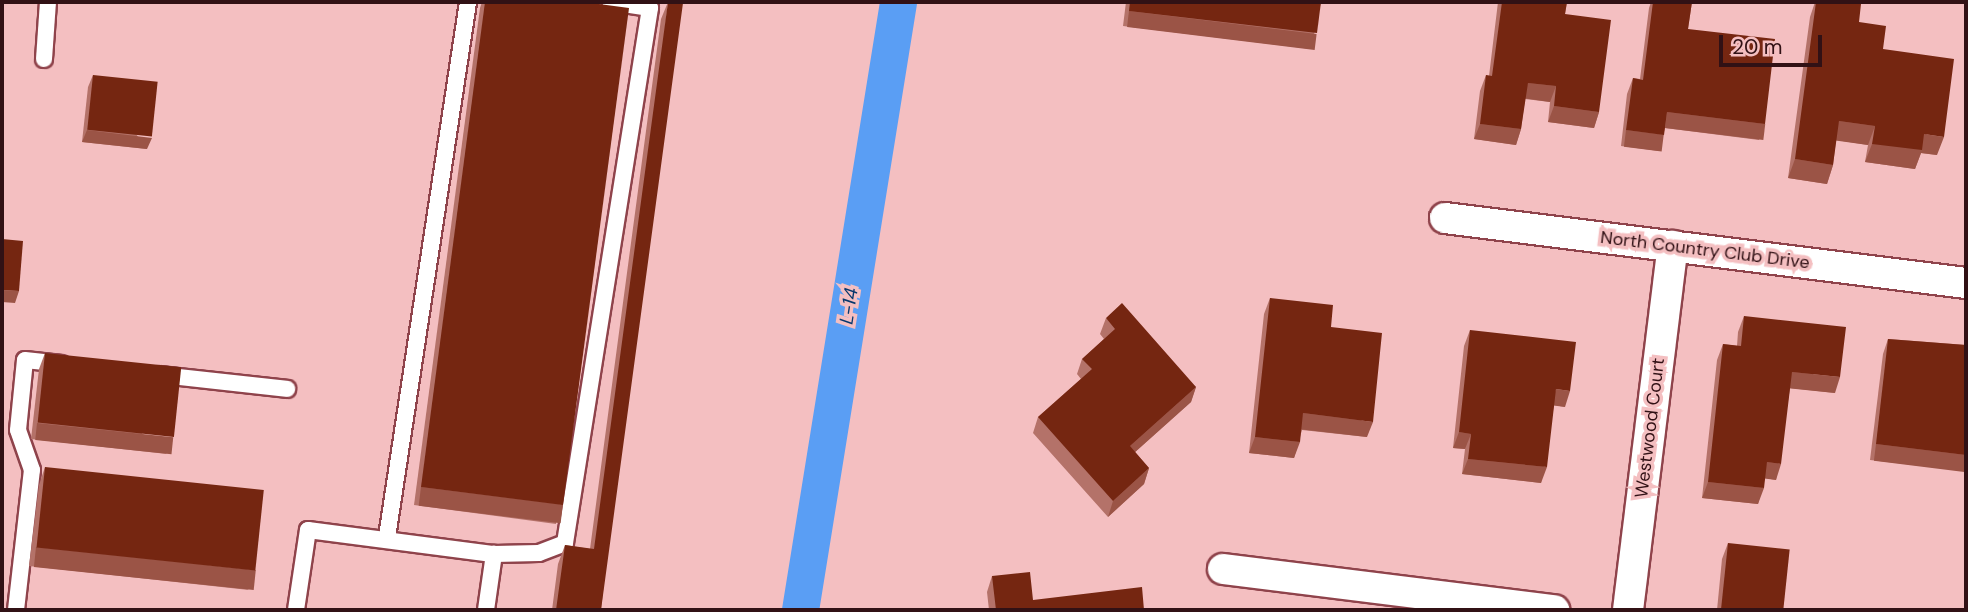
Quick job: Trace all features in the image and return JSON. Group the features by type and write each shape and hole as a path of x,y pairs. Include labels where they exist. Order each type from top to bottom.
{"street":[{"name":"North Country Club Drive","path":"1445,218 1966,283"},
{"name":"Westwood Court","path":"1628,610 1673,246"},
{"path":"1223,569 1554,610"}],"lane":[{"path":"44,60 48,2"},
{"path":"387,537 468,2"},
{"path":"296,610 308,530 387,537 494,554 539,553 565,543 574,507 650,8 610,2"},
{"path":"16,610 32,470 18,430 25,360 80,366"},
{"path":"149,373 287,388"},
{"path":"486,610 494,554"}],"building":[{"path":"485,2 584,2 629,8 563,505 421,487"},
{"path":"668,2 683,3 601,610 556,610 565,545 594,549"},
{"path":"1130,2 1321,2 1317,33 1129,11"},
{"path":"1502,2 1567,2 1565,14 1611,20 1599,112 1554,106 1556,86 1528,83 1521,129 1480,124 1486,75 1492,76"},
{"path":"1653,2 1692,2 1688,29 1775,39 1765,124 1667,112 1664,135 1626,130 1633,78 1643,80"},
{"path":"1816,2 1861,4 1859,22 1886,26 1883,49 1954,59 1944,137 1924,134 1922,150 1872,144 1875,126 1839,121 1833,165 1795,159"},
{"path":"93,75 158,82 152,136 87,130"},
{"path":"2,239 23,241 19,291 2,290"},
{"path":"1270,298 1333,305 1331,327 1382,333 1373,422 1303,413 1300,442 1255,437"},
{"path":"1122,303 1196,387 1130,446 1149,468 1113,501 1038,417 1092,369 1082,359 1115,329 1106,318"},
{"path":"1744,316 1846,327 1840,377 1792,372 1781,464 1767,462 1764,488 1708,482 1723,344 1741,346"},
{"path":"1470,330 1576,342 1570,391 1556,389 1547,467 1468,459 1471,434 1459,432"},
{"path":"1888,339 1966,345 1966,455 1876,444"},
{"path":"45,353 181,367 174,437 38,423"},
{"path":"45,467 264,490 255,571 37,548"},
{"path":"1728,543 1790,549 1783,610 1721,610"},
{"path":"1030,572 1033,600 1142,587 1144,610 996,610 992,576"}],"waterway":[{"name":"L-14","path":"800,610 898,2"}]}
